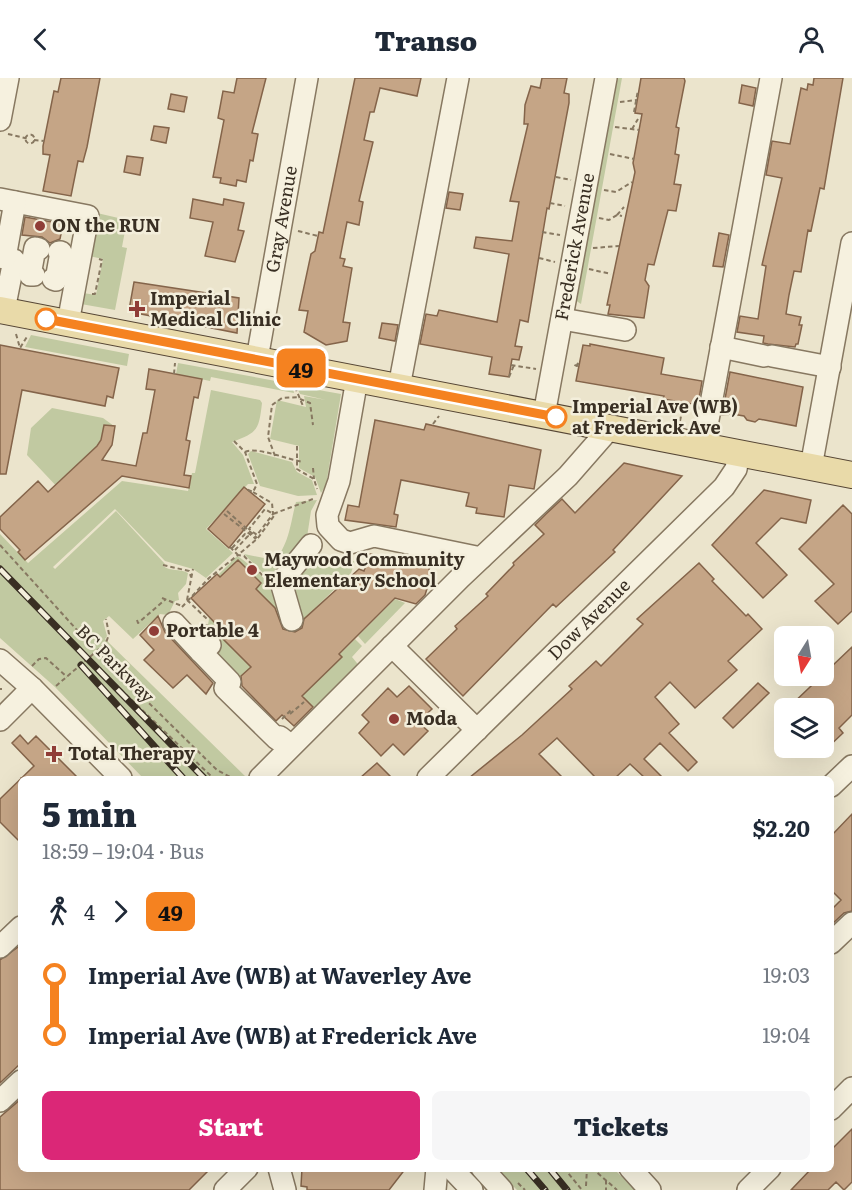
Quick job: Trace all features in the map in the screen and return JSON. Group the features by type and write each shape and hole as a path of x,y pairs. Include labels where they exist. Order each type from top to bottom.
{"main road":[{"path":"6,317 68,323 852,475"}],"street":[{"path":"4,127 8,78"},
{"name":"Gray Avenue","path":"257,360 307,78"},
{"path":"399,387 458,78"},
{"name":"Frederick Avenue","path":"544,415 606,78"},
{"path":"703,447 771,78"},
{"path":"6,317 41,264 88,216 7,201"},
{"path":"7,201 41,264 68,323"},
{"path":"811,467 852,243"},
{"path":"562,319 625,330"},
{"path":"721,347 830,367"},
{"path":"357,379 339,481 327,515 328,526 334,535 350,543 374,536 481,558"},
{"path":"261,776 392,645 568,476 610,428"},
{"name":"Dow Avenue","path":"430,776 724,487 736,469 739,453"},
{"path":"292,620 281,582 311,545"},
{"path":"178,615 203,644 230,682 225,688 276,733"},
{"path":"392,645 477,730"},
{"path":"0,660 32,688 119,776"},
{"path":"0,720 32,688"},
{"path":"834,783 852,766"},
{"path":"834,940 852,923"},
{"path":"0,947 18,930"},
{"path":"1,1099 18,1084"},
{"path":"834,1106 852,1088"},
{"path":"225,1190 243,1172"},
{"path":"280,1172 285,1190"},
{"path":"435,1190 437,1172"},
{"path":"455,1172 472,1190"},
{"path":"486,1172 502,1190"},
{"path":"634,1172 650,1190"},
{"path":"748,1190 766,1172"}],"path":[{"path":"634,112 638,90"},
{"path":"619,102 637,100"},
{"path":"632,129 638,119"},
{"path":"4,127 25,138 28,143 34,140 44,141"},
{"path":"615,127 639,130"},
{"path":"25,138 30,134 34,140"},
{"path":"610,154 634,159"},
{"path":"556,177 576,181"},
{"path":"604,190 616,192 632,182"},
{"path":"550,203 571,207"},
{"path":"599,218 609,220 624,207"},
{"path":"616,215 622,216"},
{"path":"297,231 318,236"},
{"path":"542,232 566,237"},
{"path":"593,248 619,246"},
{"path":"539,258 561,264"},
{"path":"85,292 95,294 102,260 96,259"},
{"path":"589,269 611,274"},
{"path":"6,317 20,348 30,333"},
{"path":"174,374 176,360"},
{"path":"509,377 512,365 539,370"},
{"path":"293,383 303,406"},
{"path":"275,456 268,437 272,405 282,398 300,398 309,403 314,425"},
{"path":"680,421 684,402"},
{"path":"433,424 443,411"},
{"path":"234,441 245,452 257,484 253,492"},
{"path":"297,446 295,462 297,469 314,479"},
{"path":"245,452 249,450 303,462"},
{"path":"274,514 265,508 249,529 257,535 274,514 320,497 313,468"},
{"path":"187,600 216,571 219,573 237,554 257,539 274,514 272,503 246,489"},
{"path":"226,514 257,539"},
{"path":"237,554 248,536 245,534 231,548 237,554 244,556 271,583 281,582"},
{"path":"0,545 96,651 217,770 228,776"},
{"path":"361,567 362,556"},
{"path":"163,565 189,571 191,577"},
{"name":"BC Parkway","path":"0,566 88,658 211,776"},
{"path":"187,600 193,569"},
{"path":"137,621 138,623 164,598 178,615"},
{"path":"187,600 207,618 203,644"},
{"path":"58,685 108,639 106,619"},
{"path":"32,666 39,659 46,658 67,677"},
{"path":"276,733 291,710 292,713 304,702"},
{"path":"567,1172 582,1190"},
{"path":"586,1186 587,1172"},
{"path":"597,1172 617,1190"},
{"path":"606,1180 606,1190"}],"green space":[{"path":"616,78 622,78 581,304 575,300"},
{"path":"97,213 127,220 122,247 127,248 115,310 81,304 83,293 96,295 103,259 89,256"},
{"path":"31,335 129,354 127,366 25,347"},
{"path":"178,363 292,384 294,393 211,377 210,381 176,374"},
{"path":"296,386 341,394 326,485 321,493 315,477 299,468 299,446 270,439 277,400 306,407 304,396 326,400 300,394"},
{"path":"211,390 260,400 262,403 260,419 256,429 247,436 232,442 243,455 254,484 248,484 206,529 233,553 206,578 193,569 165,561 115,509 53,567 55,569 116,511 165,564 163,566 188,573 186,584 178,593 179,600 175,601 168,615 160,614 133,639 109,616 103,621 107,636 105,639 245,776 141,776 55,687 0,638 0,534 28,563 122,481 188,491 192,473 195,473"},
{"path":"52,408 103,418 114,426 104,425 101,440 97,446 58,482 63,488 61,491 27,455 31,428"},
{"path":"251,451 292,462 297,472 312,480 317,495 298,496 260,486 248,454"},
{"path":"317,500 311,511 307,537 270,580 244,554 274,560 286,541 296,502"},
{"path":"314,554 335,561 355,561 351,573 305,618 298,617 295,583"},
{"path":"237,556 258,572 277,592 287,620 256,589 261,583 238,560 220,577 218,575"},
{"path":"395,599 405,603 365,644 358,636"},
{"path":"210,614 218,623 212,628 251,667 236,681 212,657 220,650 206,635"},
{"path":"355,639 362,646 352,657 361,668 318,711 305,699 291,707 342,657 340,654"},
{"path":"499,1172 617,1172 635,1190 517,1190"}],"building":[{"path":"61,78 100,78 87,147 83,162 78,161 71,196 43,191 50,155 43,154 43,146 54,91 58,92"},
{"path":"237,78 266,78 252,133 258,134 253,161 250,160 246,182 237,180 236,186 220,183 221,178 213,177 224,120 218,118 223,91 234,93"},
{"path":"355,78 421,78 417,96 380,88 374,112 370,112 364,140 373,142 359,201 363,202 359,225 347,222 340,258 345,259 343,266 352,268 343,322 350,323 347,341 326,345 304,332 308,311 299,310 311,254 315,251 319,232 323,233"},
{"path":"542,78 567,78 564,93 569,94 569,103 549,209 547,208 528,322 520,320 515,346 522,347 519,360 512,359 509,377 489,374 492,357 420,344 426,314 437,316 439,310 497,322 509,254 474,248 476,237 512,241 519,202 510,201 528,124 524,124 525,105 531,86 540,88"},
{"path":"641,78 684,78 685,81 676,127 679,128 675,154 679,155 674,184 681,185 676,211 668,210 654,265 648,264 645,280 649,286 644,318 608,314 610,305 607,305 635,172 633,163 642,114 635,113"},
{"path":"814,78 843,78 824,189 820,188 811,231 808,230 801,272 794,271 789,295 786,314 801,317 799,325 802,325 798,344 795,347 768,344 763,343 764,336 737,332 740,316 758,319 766,266 762,265 782,178 766,175 772,141 790,144 801,88 807,90 808,84 813,85"},
{"path":"742,85 756,88 753,106 739,103"},
{"path":"171,94 187,97 184,112 168,109"},
{"path":"154,126 169,128 166,143 151,140"},
{"path":"127,156 143,158 140,175 124,172"},
{"path":"449,192 463,194 460,210 446,208"},
{"path":"193,199 223,205 224,199 244,203 238,230 244,231 235,262 205,256 213,222 190,218"},
{"path":"25,217 63,224 60,239 50,243 42,237 22,235"},
{"path":"719,233 729,235 723,267 713,266"},
{"path":"134,282 239,298 237,333 131,312 129,310"},
{"path":"382,323 398,325 395,341 379,338"},
{"path":"590,344 664,358 661,374 702,381 698,405 663,399 664,396 576,381 583,345 590,346"},
{"path":"0,345 119,368 113,398 107,396 105,406 22,390 6,474 0,474"},
{"path":"149,369 202,379 198,398 194,397 186,440 190,441 184,475 191,476 189,488 122,476 25,560 18,552 20,550 0,529 0,517 38,481 48,492 97,446 101,440 104,425 115,426 112,445 102,460 136,466 143,433 147,433 155,390 146,389"},
{"path":"730,372 803,387 796,426 759,419 755,422 747,420 744,416 732,414 722,415"},
{"path":"375,420 424,430 426,424 541,450 534,489 509,485 504,517 476,513 477,508 466,506 469,493 401,480 394,514 398,515 396,527 345,520 348,505 359,507"},
{"path":"624,463 682,476 613,550 615,552 556,607 553,604 463,696 426,659 457,629 455,626 488,596 486,594 514,565 513,563 544,534 535,525 546,514 562,499 575,513"},
{"path":"244,487 265,504 229,548 208,529"},
{"path":"764,490 811,500 806,523 781,518 756,543 787,575 763,598 712,545"},
{"path":"843,505 852,514 852,611 838,624 815,601 834,584 799,549"},
{"path":"370,554 396,560 397,556 430,566 429,570 432,572 425,595 416,604 395,598 339,654 342,657 302,696 313,707 294,726 282,715 276,721 242,686 241,676 251,667 218,634 213,627 216,624 191,598 217,574 220,577 238,560 261,583 256,589 275,608 283,629 295,632 302,628 304,619 359,569 364,571"},
{"path":"699,563 714,579 712,581 762,629 728,661 737,670 695,708 670,682 655,697 679,724 669,733 697,762 688,771 660,743 644,759 661,776 643,776 630,764 617,776 594,776 557,738 539,754 561,776 471,776 522,735 572,689 569,686 596,661 601,666 643,624 637,619"},
{"path":"158,616 165,632 213,683 206,694 187,675 173,688 144,660 154,650 140,635"},
{"path":"852,647 852,715 839,728 843,733 834,742 834,698 798,698 811,686 834,686 834,664"},
{"path":"758,683 769,693 733,728 723,718"},
{"name":"Moda","path":"409,686 432,709 418,722 428,731 404,755 393,744 381,756 359,733 369,722 362,715 388,688 397,697"},
{"path":"20,735 28,744 36,736 76,776 24,776 34,766 12,743"},
{"path":"377,763 390,776 362,776"},
{"path":"18,782 18,840 0,822 0,799"},
{"path":"852,814 852,911 844,913 834,922 834,907 841,900 834,893 834,833"},
{"path":"18,947 18,1066 0,1083 0,960"},
{"path":"18,1102 18,1172 207,1172 189,1190 0,1190 0,1117"},
{"path":"852,1129 852,1182 844,1190 836,1182 828,1190 791,1190 808,1172 834,1172 834,1147"},
{"path":"302,1172 403,1172 389,1190 307,1190 307,1187 301,1186"}],"railway":[{"path":"0,569 202,776"},
{"path":"81,665 181,776"},
{"path":"529,1172 545,1190"},
{"path":"552,1172 567,1190"}],"bus line":[{"name":"49","path":"46,319 556,417"}],"place":[{"name":"ON the RUN","path":"40,226"},
{"name":"Imperial Medical Clinic","path":"137,309"},
{"name":"Imperial Ave (WB) at Frederick Ave","path":"556,417"},
{"name":"Maywood Community Elementary School","path":"252,570"},
{"name":"Portable 4","path":"154,631"},
{"name":"Moda","path":"394,719"},
{"name":"Total Therapy","path":"54,754"}]}
